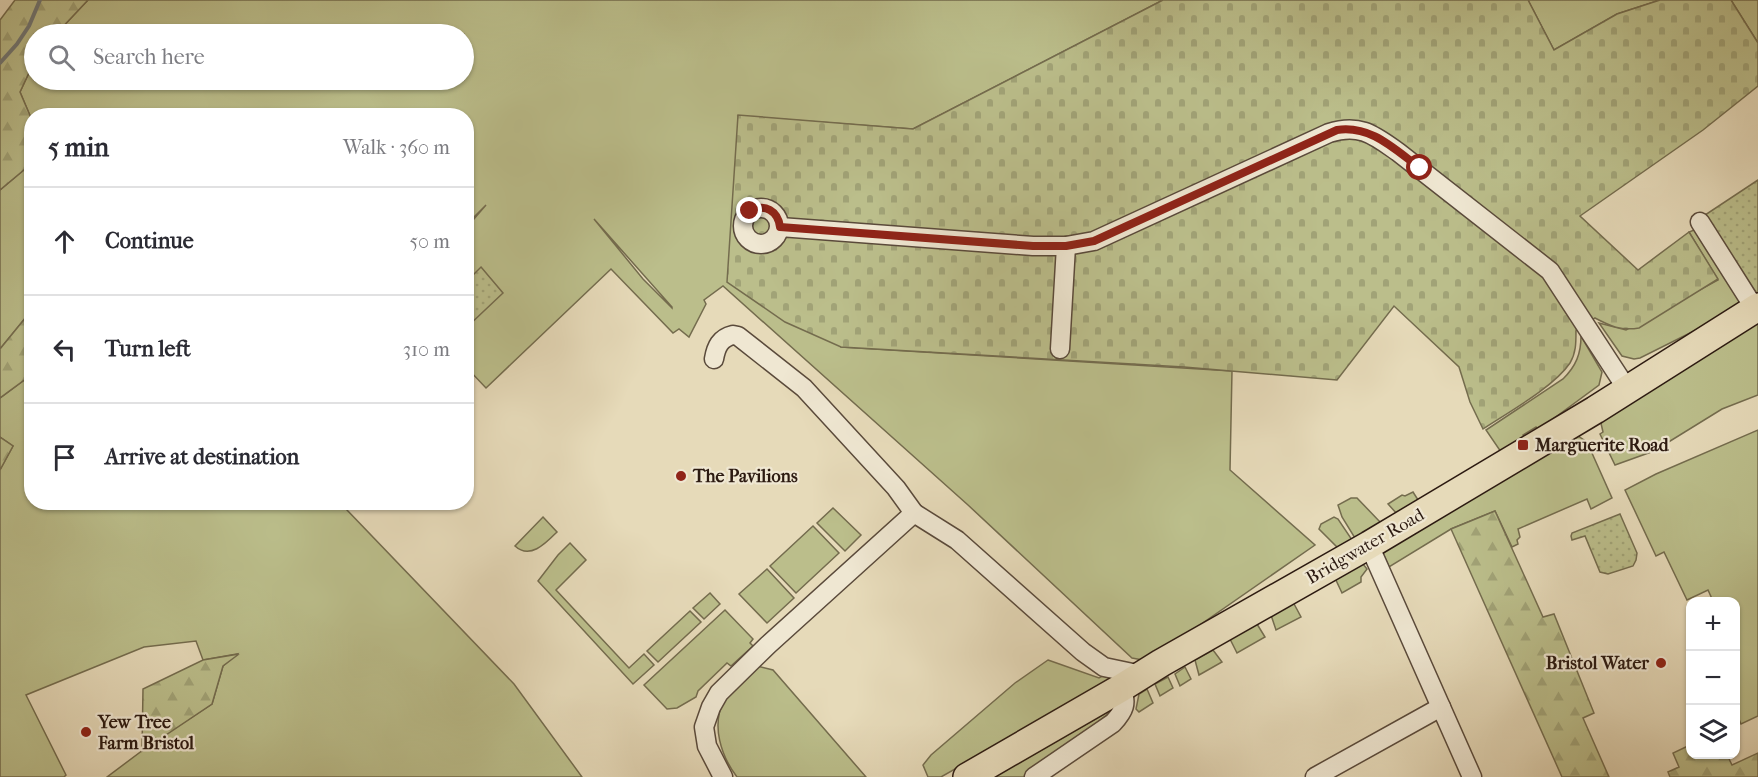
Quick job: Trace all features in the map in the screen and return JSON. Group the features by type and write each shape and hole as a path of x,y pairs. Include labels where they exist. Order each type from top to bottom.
{"highway":[{"name":"Bridgwater Road","path":"967,777 1369,545 1757,308"}],"street":[{"path":"780,227 1033,246 1066,246 1094,241 1329,133 1348,129 1361,130 1377,136 1550,271 1627,389"},
{"path":"1700,222 1757,308"},
{"path":"1059,349 1066,246"},
{"path":"714,359 721,340 733,334 738,336 804,388 896,488 914,513 957,540 1083,651 1104,667 1132,681 1122,712 1113,723 1034,777"},
{"path":"723,777 707,746 704,727 719,693 768,645 914,513"},
{"path":"1369,545 1472,777"},
{"path":"1315,777 1441,707"}],"green space":[{"path":"15,0 88,0 65,24 24,24 24,83 20,92 27,108 24,108 24,170 0,190 0,20"},
{"path":"88,0 1163,0 913,129 738,116 841,347 1232,371 1230,470 1315,545 1148,661 1132,658 968,505 723,286 704,300 706,304 689,337 679,329 673,333 611,269 486,388 474,375 474,219 486,205 474,217 474,108 27,108 20,92 24,83 24,90 474,90 474,24 65,24","holes":["594,219 672,307 643,279"]},
{"path":"1163,0 1528,0 1554,50 1617,14 1660,0 1731,0 1758,43 1758,86 1703,130 1580,216 1638,270 1689,232 1718,279 1639,328 1616,327 1595,318 1576,331 1573,355 1563,372 1530,399 1483,429 1470,402 1459,367 1394,306 1337,380 1184,367 841,347 785,322 727,282 738,115 913,129"},
{"path":"1528,0 1660,0 1617,14 1554,50"},
{"path":"1731,0 1758,0 1758,43"},
{"path":"24,170 24,320 0,349 0,190"},
{"path":"1758,180 1758,295 1752,299 1699,219"},
{"path":"1699,228 1742,300 1738,305 1696,330 1640,358 1622,356 1599,323 1626,330 1718,280 1689,232"},
{"path":"481,267 503,293 474,320 474,274"},
{"path":"24,320 24,380 0,398 0,349"},
{"path":"1758,321 1758,395 1722,409 1654,451 1615,465 1600,434 1603,432 1600,419"},
{"path":"1581,336 1602,372 1599,385 1538,430 1536,427 1523,435 1525,439 1501,452 1486,430 1563,379 1577,359"},
{"path":"24,380 24,510 347,510 514,684 582,777 107,777 155,741 212,704 223,666 237,654 203,660 196,641 144,647 26,695 66,775 64,777 0,777 0,470 13,446 0,437 0,398"},
{"path":"1758,430 1758,716 1741,724 1740,597 1711,597 1708,590 1686,598 1664,552 1656,556 1625,490 1656,474"},
{"path":"1570,436 1578,436 1587,442 1612,498 1591,509 1587,499 1518,529 1520,537 1517,540 1518,544 1512,547 1495,511 1451,529 1389,567 1382,551"},
{"path":"0,437 13,446 0,470"},
{"path":"1413,492 1420,503 1398,515 1388,504 1402,495"},
{"path":"1351,498 1357,498 1382,524 1339,549 1319,529 1321,524 1334,517 1338,519 1352,540 1355,538 1342,517 1338,505"},
{"path":"833,508 861,535 845,551 817,523"},
{"path":"1495,511 1543,617 1554,614 1594,713 1583,718 1609,777 1562,777 1451,529"},
{"path":"1620,514 1637,553 1636,560 1633,566 1608,574 1600,572 1585,536 1572,540 1572,533"},
{"path":"543,517 557,532 543,545 532,551 521,550 515,546"},
{"path":"813,526 839,553 796,593 770,566"},
{"path":"570,543 586,560 556,590 629,668 644,654 654,665 633,684 538,581"},
{"path":"1363,564 1367,569 1361,577 1361,582 1342,593 1335,578"},
{"path":"767,569 794,598 767,623 739,594"},
{"path":"710,593 720,604 704,619 693,608"},
{"path":"1293,602 1301,617 1276,630 1271,615"},
{"path":"725,610 753,639 750,643 753,646 731,666 727,663 698,691 696,697 677,708 667,709 644,685"},
{"path":"690,611 701,622 658,662 647,651"},
{"path":"1257,624 1265,637 1237,653 1230,639"},
{"path":"1213,650 1222,662 1199,675 1195,660"},
{"path":"239,654 223,666 212,704 142,751 143,689 203,660"},
{"path":"1048,660 1099,678 1106,674 1117,677 941,777 928,777 923,765 931,755 1015,683"},
{"path":"757,666 773,670 866,777 737,777 722,750 718,720 727,696"},
{"path":"1185,667 1191,679 1180,686 1175,674"},
{"path":"1168,677 1173,688 1160,696 1155,684"},
{"path":"1147,689 1153,703 1139,712 1136,709 1139,694"},
{"path":"1118,706 1028,777 994,777"},
{"path":"1686,747 1686,759 1729,759 1732,765 1758,753 1758,777 1670,777 1668,772 1679,767 1673,753"}],"waterway":[{"path":"30,24 40,0"},
{"path":"0,63 24,34"}],"place":[{"name":"Marguerite Road","path":"1523,445"},
{"name":"The Pavilions","path":"681,476"},
{"name":"Bristol Water","path":"1661,663"},
{"name":"Yew Tree Farm Bristol","path":"86,732"}],"route":[{"path":"750,211 762,207 768,208 777,216 780,227 1033,246 1066,246 1094,241 1337,130 1361,130 1377,136 1420,168"}]}
